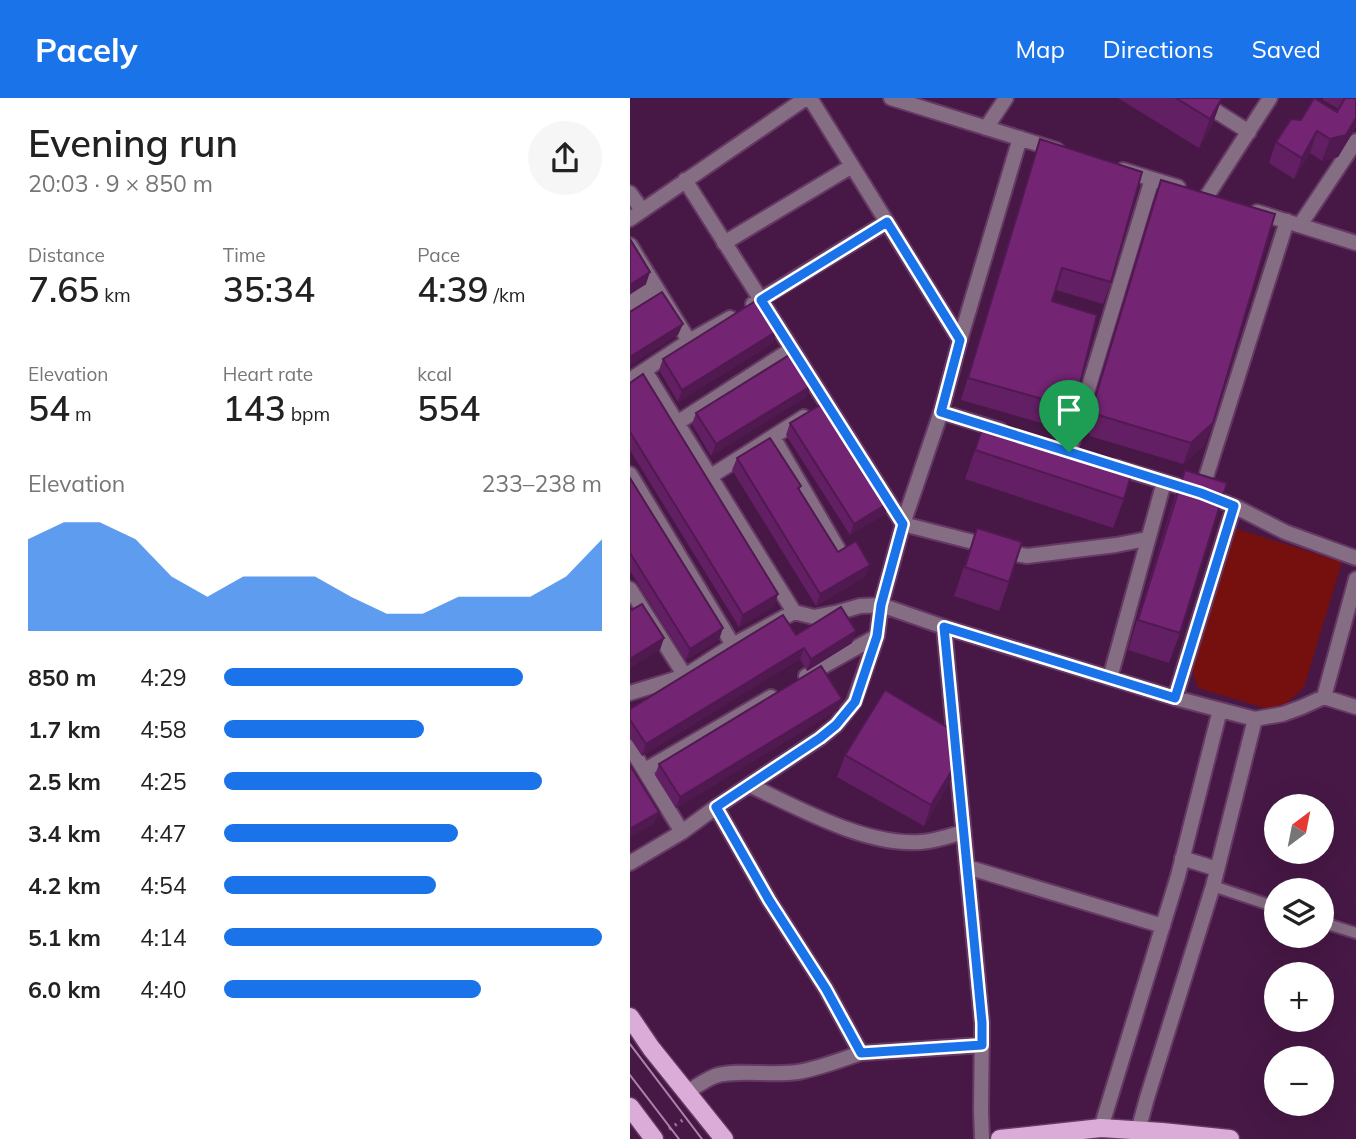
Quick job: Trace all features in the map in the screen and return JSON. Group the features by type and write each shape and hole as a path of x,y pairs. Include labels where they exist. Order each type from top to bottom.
{"main road":[{"path":"630,1017 651,1048 724,1139"},
{"path":"630,1107 658,1136"},
{"path":"1000,1139 1101,1128 1230,1139"}],"street":[{"path":"630,192 636,215 808,98 960,340"},
{"path":"986,128 1006,98"},
{"path":"1195,98 1249,132"},
{"path":"1112,167 1212,198 1270,98"},
{"path":"901,99 1073,155"},
{"path":"630,863 682,832 820,738 836,725 855,702 877,636 881,605 903,524 941,412 1020,138"},
{"path":"1201,493 1294,223 1356,141"},
{"path":"724,243 852,166"},
{"path":"1068,452 1152,179"},
{"path":"685,180 903,524 1027,556 1147,539"},
{"path":"1241,207 1356,243"},
{"path":"630,380 689,341 887,222"},
{"path":"630,245 689,341"},
{"path":"630,303 656,287"},
{"path":"677,423 792,349"},
{"path":"645,371 794,612"},
{"path":"711,476 826,403"},
{"path":"941,412 1018,436"},
{"path":"773,437 841,554"},
{"path":"1102,463 1201,493 1234,506 1285,533 1356,558"},
{"path":"630,474 733,645"},
{"path":"1110,678 1164,482"},
{"path":"1175,698 1234,506"},
{"path":"1324,696 1356,579"},
{"path":"630,589 635,608 685,676"},
{"path":"630,693 685,676 733,645 794,612 814,617 860,606 881,605 1175,698 1255,719 1283,714 1324,696 1356,707"},
{"path":"944,627 982,1023 982,1139"},
{"path":"645,770 877,636"},
{"path":"1101,1128 1163,926 1220,710"},
{"path":"1138,1131 1213,886 1255,719"},
{"path":"630,747 682,832"},
{"path":"749,785 819,817 879,839 924,842 964,832"},
{"path":"716,807 769,900 826,989 861,1053"},
{"path":"1182,858 1217,869"},
{"path":"967,867 1163,926"},
{"path":"686,1093 715,1076 799,1072 861,1053 982,1045"}],"lane":[{"path":"1213,886 1264,903"},
{"path":"1334,926 1356,933"}],"path":[{"path":"658,1136 699,1110"}],"shaded area":[{"path":"1234,528 1342,562 1304,687 1278,712 1198,688 1191,667"}],"building":[{"path":"1176,98 1222,98 1210,119"},
{"path":"1314,98 1337,112 1345,98 1356,98 1356,118 1346,135 1330,139 1317,131 1302,158 1276,142 1291,119 1301,120"},
{"path":"1040,139 1142,172 1111,282 1062,268 1052,301 1097,315 1074,408 968,378"},
{"path":"1161,180 1275,214 1213,423 1191,443 1098,415 1094,402"},
{"path":"630,239 650,272 630,285"},
{"path":"662,292 683,324 630,357 630,312"},
{"path":"757,300 777,331 682,390 663,359"},
{"path":"791,354 811,386 716,444 696,413"},
{"path":"643,374 778,594 743,615 630,432 630,383"},
{"path":"825,402 890,502 854,524 790,423"},
{"path":"985,420 1133,469 1124,499 975,450"},
{"path":"770,438 838,552 856,541 870,565 820,594 737,458"},
{"path":"1185,470 1227,483 1180,633 1138,620"},
{"path":"630,478 723,628 690,649 630,553"},
{"path":"977,528 1022,542 1009,582 965,567"},
{"path":"642,604 664,638 630,659 630,611"},
{"path":"841,607 856,631 811,659 804,648 646,744 630,720 630,709 783,615 796,635"},
{"path":"821,666 842,699 680,797 659,764"},
{"path":"885,690 955,732 960,757 931,805 845,755"},
{"path":"630,765 659,812 630,829"}],"tram line":[{"path":"630,1044 702,1139"},
{"path":"630,1075 679,1139"}],"route":[{"path":"887,222 960,340 941,412 1069,452 1234,506 1175,698 944,627 982,1045 861,1053 826,989 769,900 716,807 820,738 836,725 855,702 877,636 881,605 903,524 761,300 887,222"}]}
